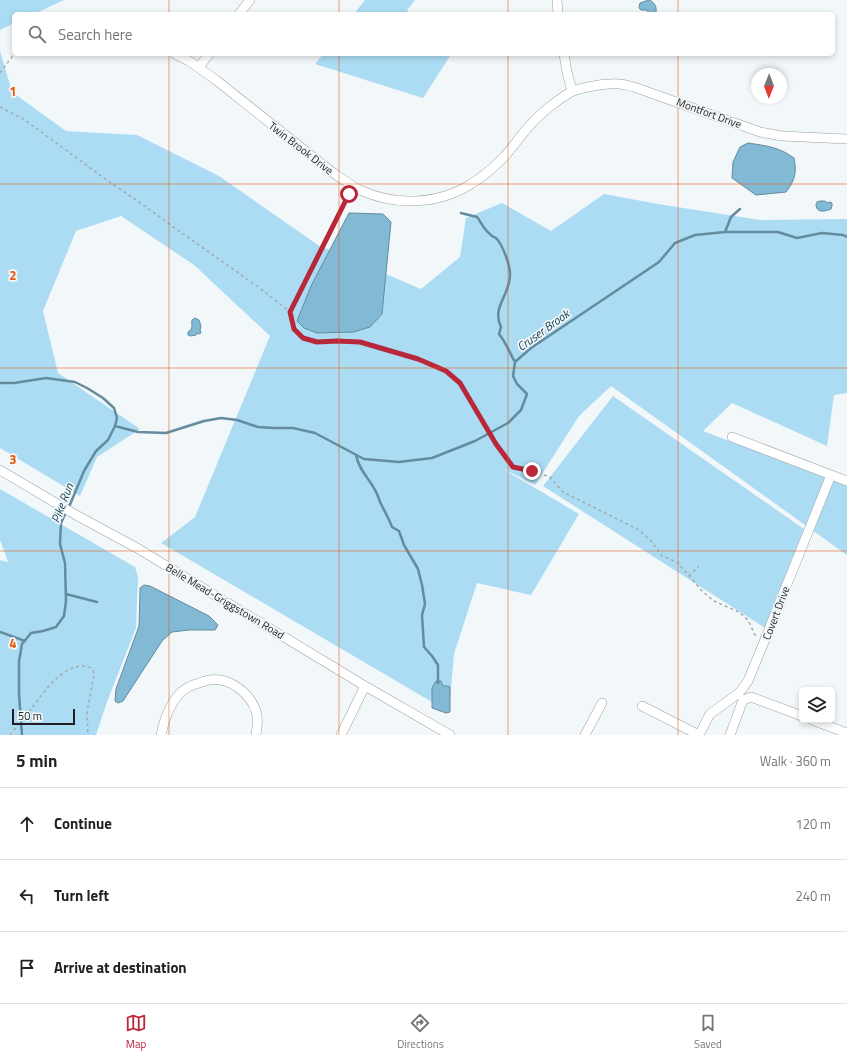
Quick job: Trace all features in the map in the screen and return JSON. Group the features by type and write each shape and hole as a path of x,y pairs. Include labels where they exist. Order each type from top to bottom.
{"street":[{"path":"241,12 250,0"},
{"path":"557,0 558,12"},
{"name":"Twin Brook Drive","path":"179,56 199,67 332,172 352,186 388,199 407,201 428,200 450,194 470,185 488,172 505,156 533,121"},
{"path":"199,67 207,56"},
{"path":"564,56 572,92"},
{"name":"Montfort Drive","path":"533,121 561,98 572,92 593,86 619,84 634,87 760,132 782,136 847,139"},
{"path":"732,437 847,481"},
{"name":"Belle Mead-Griggstown Road","path":"0,470 60,506 136,548 365,686 450,735"},
{"name":"Covert Drive","path":"699,735 710,714 741,697 831,475"},
{"path":"161,735 168,711 181,692 191,685 210,680 219,680 228,682 238,688 252,703 258,720 256,735"},
{"path":"341,735 365,686"},
{"path":"730,735 741,697 751,697 799,715"},
{"path":"585,735 602,703"},
{"path":"642,706 699,735"},
{"path":"820,723 847,733"}],"path":[{"path":"0,73 13,56"},
{"path":"0,107 25,120 108,181 261,289 290,312 294,329 303,338 317,342 360,342 418,359 446,371 460,383 496,444 513,467 550,477 563,492 639,530 651,541 662,556 677,562 703,592 714,601 738,612 748,620 757,639"},
{"path":"290,312 349,194"},
{"path":"689,576 699,566"},
{"path":"10,734 56,678 75,667 85,666 90,667 93,670 94,675 87,712 88,735"}],"shaded area":[{"path":"0,0 64,0 38,12 12,12 12,24 0,30"},
{"path":"365,0 415,0 407,10 408,12 356,12"},
{"path":"649,0 653,2 656,12 641,10 639,8 640,3"},
{"path":"0,51 12,92 66,131 137,135 219,176 318,245 421,289 460,257 466,218 502,203 551,231 604,194 760,220 847,219 847,393 834,395 827,446 732,403 703,431 847,486 847,555 611,386 579,416 535,485 498,466 579,514 531,595 477,583 454,654 449,712 161,543 195,517 270,336 194,265 121,216 76,231 43,311 58,373 140,429 97,457 80,496 0,448"},
{"path":"321,56 450,56 423,98 315,64"},
{"path":"748,143 778,149 794,158 794,176 786,192 756,195 732,178 733,162 740,147"},
{"path":"820,201 832,203 831,209 821,211 817,209 816,204"},
{"path":"349,213 383,214 391,222 382,314 370,327 354,332 317,333 304,328 297,321 311,286"},
{"path":"195,318 199,320 201,332 200,334 197,333 196,335 190,336 188,335 188,332 192,328 192,320"},
{"path":"613,396 804,529 765,628 543,486"},
{"path":"0,489 135,567 138,577 136,628 107,702 96,735 0,735 0,560 8,562 0,540"},
{"path":"144,585 150,586 209,616 218,625 215,630 189,630 172,632 162,641 123,701 118,703 115,701 116,689 139,626 140,588"},
{"path":"436,681 441,681 443,686 450,687 450,712 446,713 432,708 432,688"}],"waterway":[{"path":"725,232 731,217 740,209"},
{"path":"461,213 477,217 486,230 497,239 506,256 510,274 508,288 498,313 501,327 499,334 515,362"},
{"name":"Cruser Brook","path":"115,426 138,432 166,433 204,421 221,418 237,420 258,427 293,428 315,433 364,459 399,462 432,458 475,441 508,423 521,410 527,394 517,384 513,376 515,362 531,348 659,262 675,243 695,235 725,232 778,232 797,238 822,233 843,235 847,237"},
{"name":"Pike Run","path":"0,383 14,383 46,378 75,382 103,398 114,408 117,418 115,426 108,440 96,451 84,471 69,507"},
{"path":"356,455 359,465 376,492 392,527 399,531 404,545 418,569 425,604 422,615 424,647 438,665 438,683"},
{"name":"Pike Run","path":"22,735 19,694 19,661 22,644 31,633 56,627 64,616 66,601 65,563 60,544 61,523 66,512"},
{"path":"66,594 97,602"},
{"path":"0,632 25,641"}],"route":[{"path":"349,194 290,312 294,329 303,338 317,342 360,342 418,359 446,371 460,383 496,444 513,467 532,471"}]}
